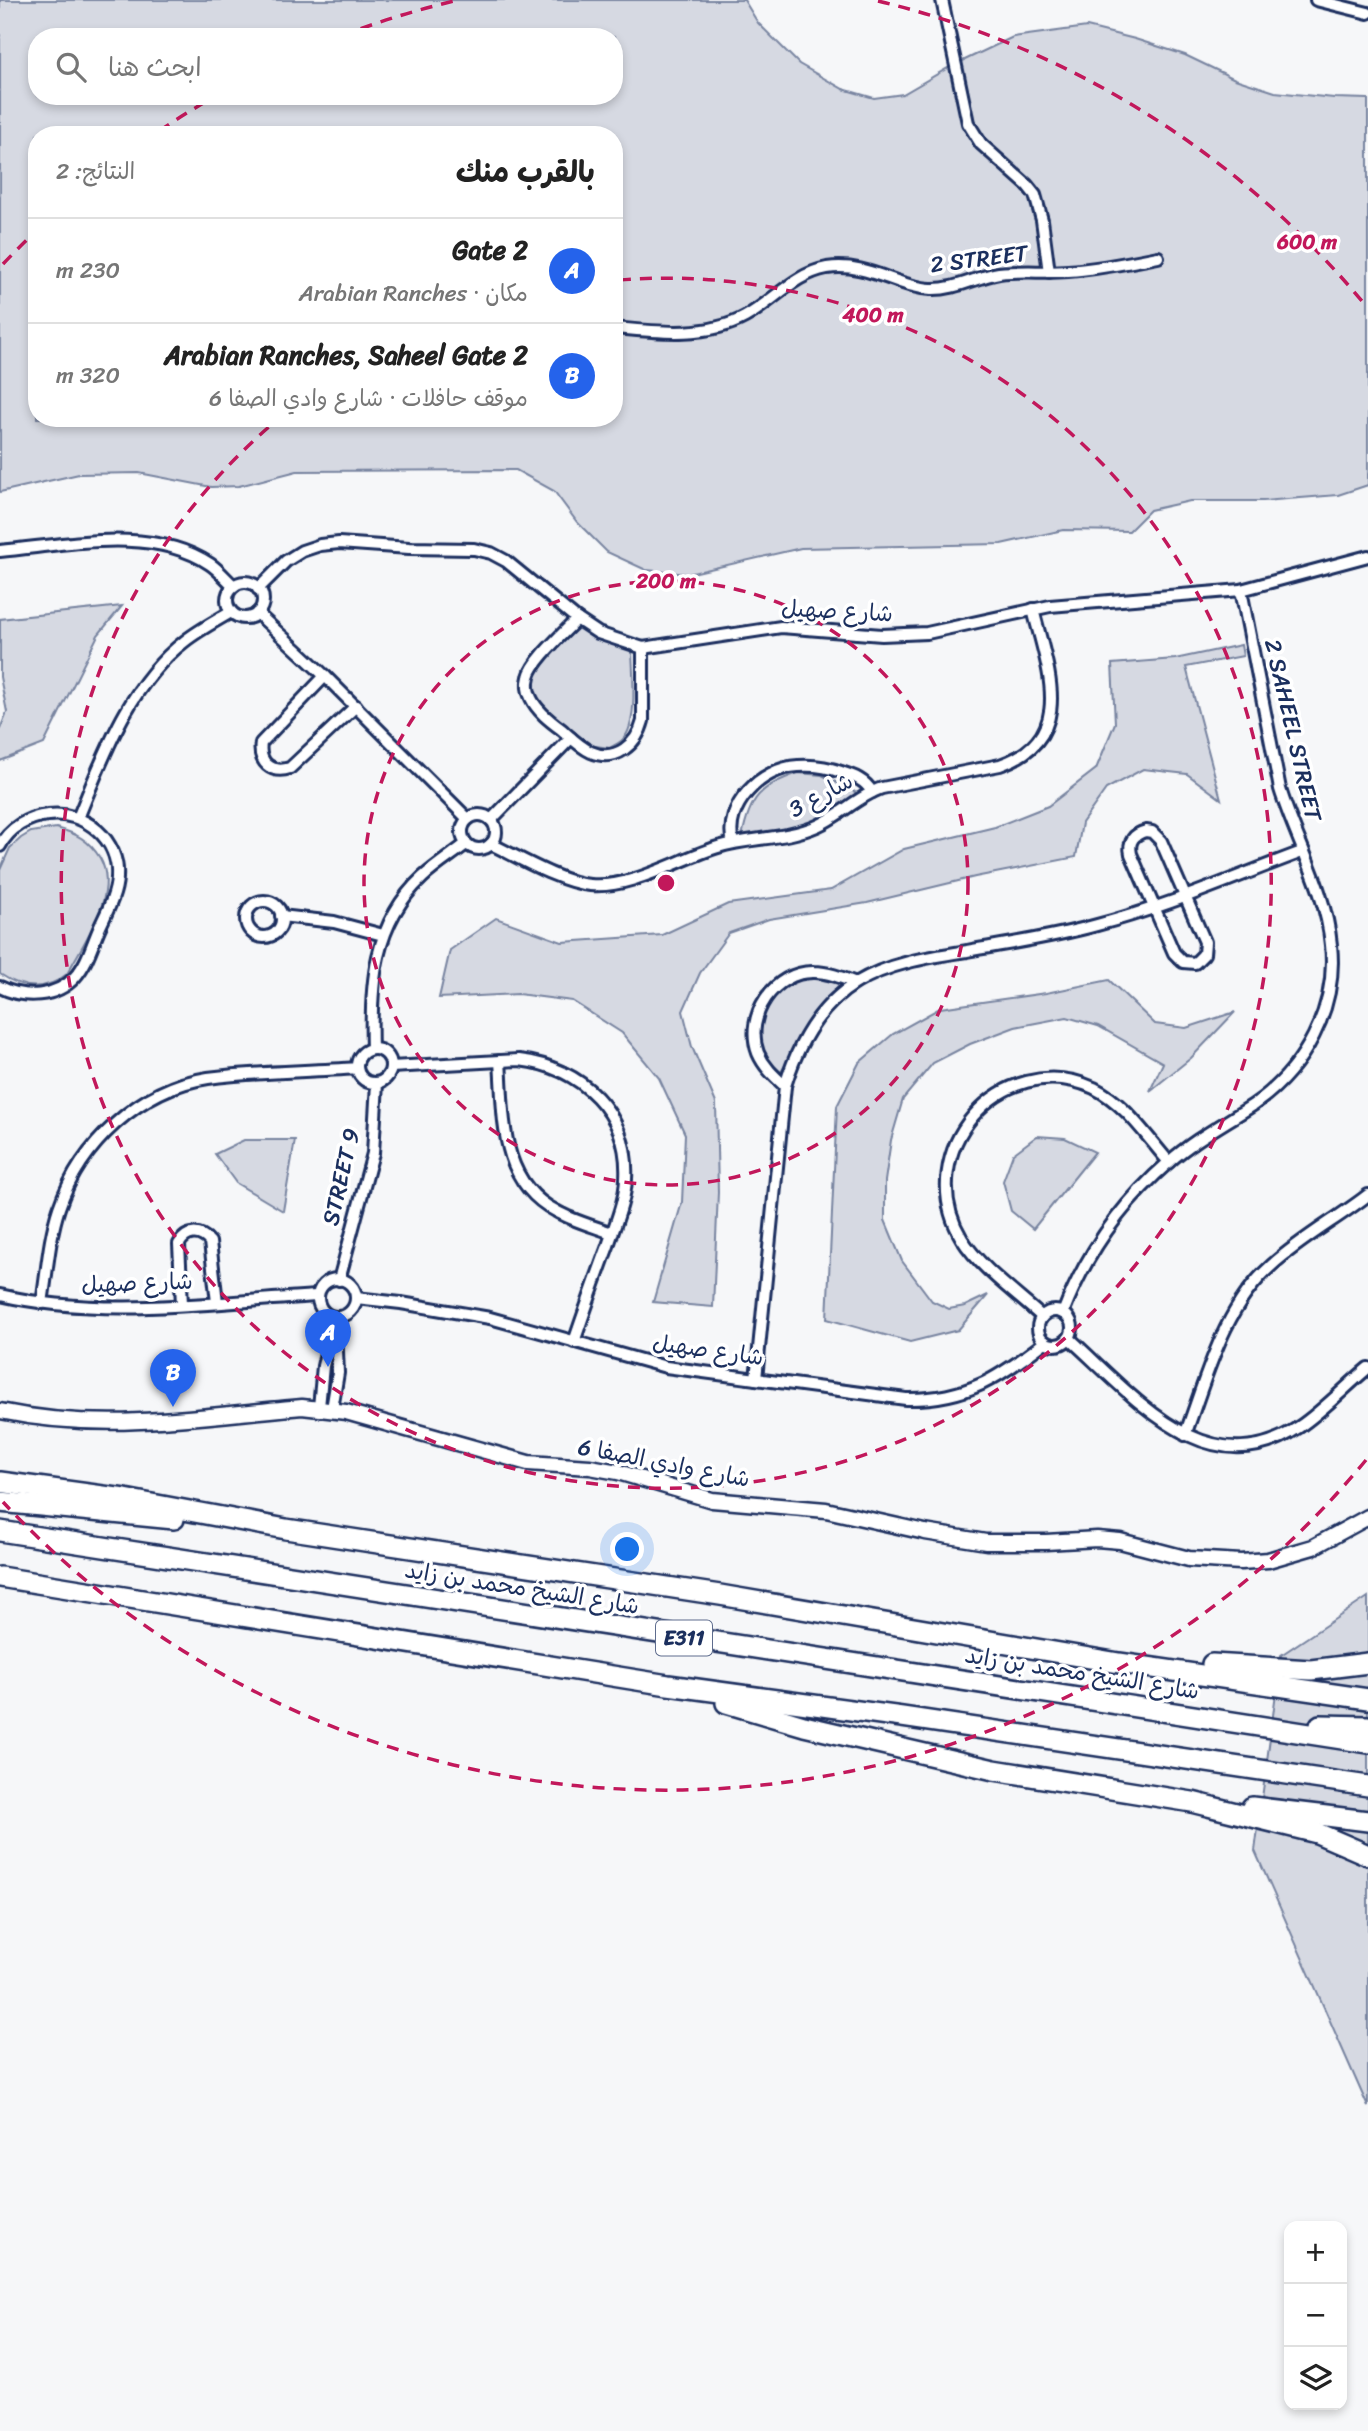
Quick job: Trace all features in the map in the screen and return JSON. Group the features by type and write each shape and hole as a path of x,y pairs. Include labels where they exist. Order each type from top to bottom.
{"highway":[{"path":"0,1482 125,1499 286,1529 720,1595 1119,1662 1368,1699"},
{"path":"0,1502 286,1529"},
{"name":"شارع الشيخ محمد بن زايد","path":"0,1531 1368,1743"},
{"name":"E311","path":"0,1577 668,1685 1368,1786"},
{"path":"1119,1662 1171,1661 1311,1670 1368,1663"},
{"path":"668,1685 804,1726 994,1770 1192,1802 1290,1810 1368,1821"},
{"path":"1262,1725 1368,1726"},
{"path":"1192,1802 1317,1833 1368,1855"}],"street":[{"path":"942,0 968,123 990,153 1035,195 1042,220 1049,272"},
{"path":"1316,0 1368,13"},
{"name":"2 STREET","path":"623,328 694,331 729,324 753,312 808,273 827,268 845,267 867,271 932,289 995,274 1092,269 1158,257"},
{"path":"0,551 106,541 150,542 171,547 211,565 234,586"},
{"name":"شارع صهيل","path":"258,589 286,561 302,551 320,545 340,543 474,549 491,553 506,561 577,620 597,633 643,648 781,627 882,635 927,633 1066,604 1241,590 1368,556"},
{"path":"244,583 258,589 262,604 257,613 241,618 231,612 227,601 234,586 244,583"},
{"name":"2 SAHEEL STREET","path":"1063,1313 1091,1252 1118,1214 1169,1162 1268,1092 1286,1075 1315,1033 1330,989 1333,966 1324,905 1289,816 1273,761 1241,590"},
{"name":"3 شارع","path":"491,844 571,881 603,886 620,883 733,844 779,838 814,827 872,792 893,785 1000,765 1021,756 1038,741 1046,729 1053,700 1033,609"},
{"path":"78,818 110,742 143,688 185,641 231,612"},
{"path":"257,613 356,706 468,819"},
{"path":"577,620 533,667 527,687 535,705 571,738 593,753 604,755 626,749 634,741 643,721 643,648"},
{"path":"325,676 261,743 262,759 267,766 282,771 290,768 356,706"},
{"path":"491,820 571,738"},
{"path":"733,844 731,822 736,806 748,792 776,771 796,765 837,770 861,779 872,792"},
{"path":"0,846 11,831 36,817 57,815 78,818 90,824 108,842 117,867 114,893 87,958 74,979 50,992 23,995 1,989"},
{"path":"482,816 491,820 496,830 487,848 476,849 466,844 462,829 468,819 482,816"},
{"path":"1140,832 1152,832 1158,836 1185,895 1206,948 1201,959 1189,964 1178,959 1154,908 1130,847 1134,836 1140,832"},
{"path":"372,1049 373,981 376,955 383,935 402,902 417,883 466,844"},
{"path":"756,1379 785,1086 800,1046 811,1028 839,996 856,983 904,963 1066,933 1154,908 1302,852"},
{"path":"281,916 334,922 383,935"},
{"path":"785,1086 768,1071 757,1051 755,1029 760,1007 773,988 793,976 813,972 856,983"},
{"path":"372,1049 378,1049 388,1056 391,1067 387,1078 377,1083 366,1082 357,1068 362,1053 372,1049"},
{"path":"391,1067 500,1061 537,1062 561,1070 583,1083 607,1109 621,1141 626,1178 622,1204 574,1342"},
{"path":"500,1061 506,1143 518,1176 535,1196 557,1212 612,1233"},
{"path":"42,1303 56,1220 66,1190 76,1170 95,1144 117,1122 143,1103 172,1089 206,1078 357,1068"},
{"path":"1042,1317 977,1258 955,1225 948,1203 946,1181 953,1148 970,1118 995,1096 1026,1082 1048,1079 1071,1081 1093,1088 1112,1100 1169,1162"},
{"name":"STREET 9","path":"339,1279 373,1153 377,1083"},
{"path":"1185,1435 1229,1321 1255,1282 1290,1251 1368,1195"},
{"path":"182,1304 179,1244 187,1235 194,1233 206,1237 210,1242 217,1301"},
{"path":"325,1408 321,1390 323,1366 332,1343 336,1331 342,1317 352,1310 356,1298 349,1284 339,1279 323,1286 318,1296 320,1307 328,1315 331,1325 332,1343 338,1363 335,1392 325,1408"},
{"name":"شارع صهيل","path":"0,1295 42,1303 101,1308 318,1296"},
{"name":"شارع صهيل","path":"356,1298 479,1316 666,1367 906,1399 936,1398 981,1386 998,1377 1045,1342"},
{"path":"1052,1311 1063,1313 1068,1316 1073,1327 1069,1338 1055,1345 1045,1342 1038,1327 1042,1317 1052,1311"},
{"path":"328,1315 342,1317"},
{"path":"1069,1338 1149,1409 1185,1435 1220,1447 1259,1445 1297,1428 1368,1368"},
{"path":"321,1390 335,1392"},
{"name":"شارع وادي الصفا 6","path":"0,1411 43,1419 122,1423 161,1422 302,1407 325,1408 497,1456 528,1463 590,1467 618,1472 712,1500 826,1510 925,1532 986,1542 1097,1539 1120,1541 1189,1559 1241,1562 1291,1555 1324,1542 1364,1518"}],"shaded area":[{"path":"0,0 744,0 758,23 799,64 843,89 874,98 903,94 948,68 1013,37 1087,27 1185,55 1235,79 1275,92 1368,99 1368,485 1338,495 1263,501 1190,501 1150,510 1129,531 1063,530 1001,544 801,548 688,574 646,570 607,552 577,522 554,491 516,470 297,471 239,486 211,487 139,473 79,474 0,492"},
{"path":"122,606 98,635 44,744 0,761 0,729 7,712 0,677 0,619"},
{"path":"573,621 632,647 634,695 631,721 623,739 610,748 588,745 566,729 536,697 533,685 536,674"},
{"path":"1241,645 1243,656 1186,667 1221,799 1187,774 1143,769 1106,789 1082,823 1076,857 975,877 867,903 769,919 729,933 700,973 683,1011 692,1047 716,1103 718,1192 713,1307 653,1302 682,1202 685,1134 659,1078 622,1033 572,1001 518,994 439,998 450,950 496,918 562,942 662,935 728,904 831,890 904,849 995,827 1048,806 1096,769 1115,723 1112,664 1175,659"},
{"path":"798,773 822,775 859,794 808,826 777,834 742,837 753,802 759,795 774,783"},
{"path":"56,828 70,832 91,846 100,858 106,887 97,917 67,974 50,984 25,985 0,974 0,870 10,848 21,838 31,832"},
{"path":"802,977 828,977 844,985 827,997 781,1072 763,1056 758,1031 764,1007 780,990"},
{"path":"1109,980 1155,1024 1186,1028 1235,1012 1191,1058 1150,1091 1163,1063 1098,1026 1067,1017 1015,1027 970,1044 933,1063 903,1099 891,1140 885,1181 885,1220 902,1261 932,1301 949,1309 965,1306 988,1295 958,1330 910,1342 827,1319 837,1106 859,1063 893,1034 940,1008 1046,993"},
{"path":"1037,1136 1065,1138 1095,1152 1033,1229 1011,1211 1003,1181 1013,1154"},
{"path":"244,1140 295,1140 283,1211 236,1183 215,1154"},
{"path":"1368,1597 1368,2107 1255,1851 1281,1655"}],"place":[{"name":"Gate 2","path":"328,1367"},
{"name":"Arabian Ranches, Saheel Gate 2","path":"173,1407"}]}
